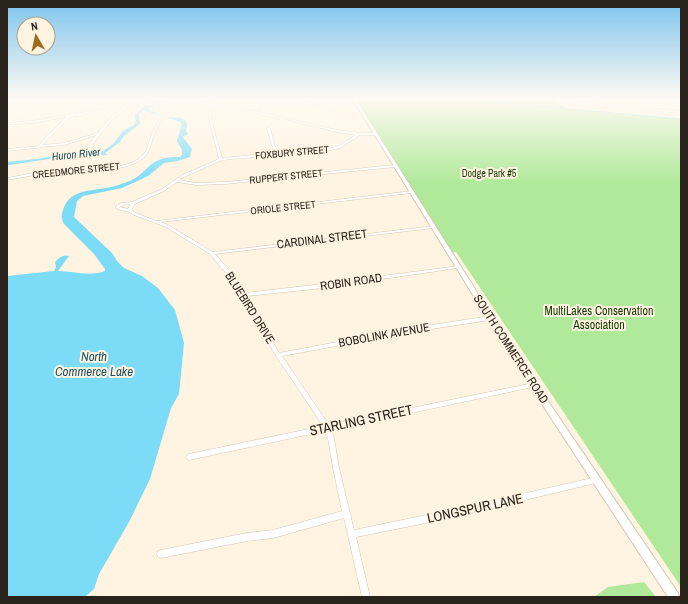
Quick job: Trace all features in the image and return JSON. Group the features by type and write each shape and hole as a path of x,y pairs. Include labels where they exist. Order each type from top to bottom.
{"street":[{"path":"38,148 58,126"},
{"path":"87,149 105,126"},
{"name":"CREEDMORE STREET","path":"7,179 60,170 115,167 138,161 148,151 152,137 158,126"},
{"path":"131,211 133,203 163,190 195,170 221,159 212,126"},
{"path":"271,126 268,128 276,154"},
{"path":"317,126 337,131 359,134 374,134"},
{"name":"SOUTH COMMERCE ROAD","path":"369,126 533,385 674,597"},
{"path":"7,150 38,148 64,144 98,134"},
{"name":"FOXBURY STREET","path":"221,159 339,147 359,134"},
{"name":"RUPPERT STREET","path":"177,181 196,184 225,183 394,166"},
{"name":"ORIOLE STREET","path":"155,222 411,192"},
{"name":"BLUEBIRD DRIVE","path":"133,203 122,204 117,207 131,211 167,226 212,253 225,267 244,295 278,355 327,427 331,438 336,468 352,534"},
{"name":"CARDINAL STREET","path":"212,253 433,226"},
{"name":"ROBIN ROAD","path":"244,295 458,267"},
{"name":"BOBOLINK AVENUE","path":"278,355 412,330 490,318"},
{"name":"STARLING STREET","path":"189,457 258,444 327,427 533,385"},
{"name":"LONGSPUR LANE","path":"352,534 446,515 597,480"},
{"path":"161,554 247,537 273,534 347,513"},
{"path":"352,534 366,597"}],"green space":[{"path":"371,126 681,126 681,587 456,252 450,253"},
{"path":"644,582 656,597 594,597 608,587"}],"water":[{"name":"North Commerce Lake","path":"132,126 137,126 105,153 108,155 81,154 7,165 7,162 37,159 75,152 103,151 113,144 123,131"},
{"name":"North Commerce Lake","path":"181,126 187,126 186,131 188,134 183,137 192,149 190,157 164,163 148,176 122,188 83,196 77,201 74,217 112,253 124,268 142,276 158,288 175,310 184,343 179,394 171,408 150,479 129,522 99,574 94,589 85,597 7,597 7,276 54,271 56,267 55,262 63,256 69,256 58,271 93,274 105,271 94,254 64,224 62,215 66,203 75,195 80,193 113,187 132,180 152,164 161,159 180,157 182,155 182,150 177,141"}],"water label":[{"name":"Huron River","path":"76,154"}],"park label":[{"name":"Dodge Park #5","path":"489,173"},
{"name":"MultiLakes Conservation Association","path":"599,318"}]}
